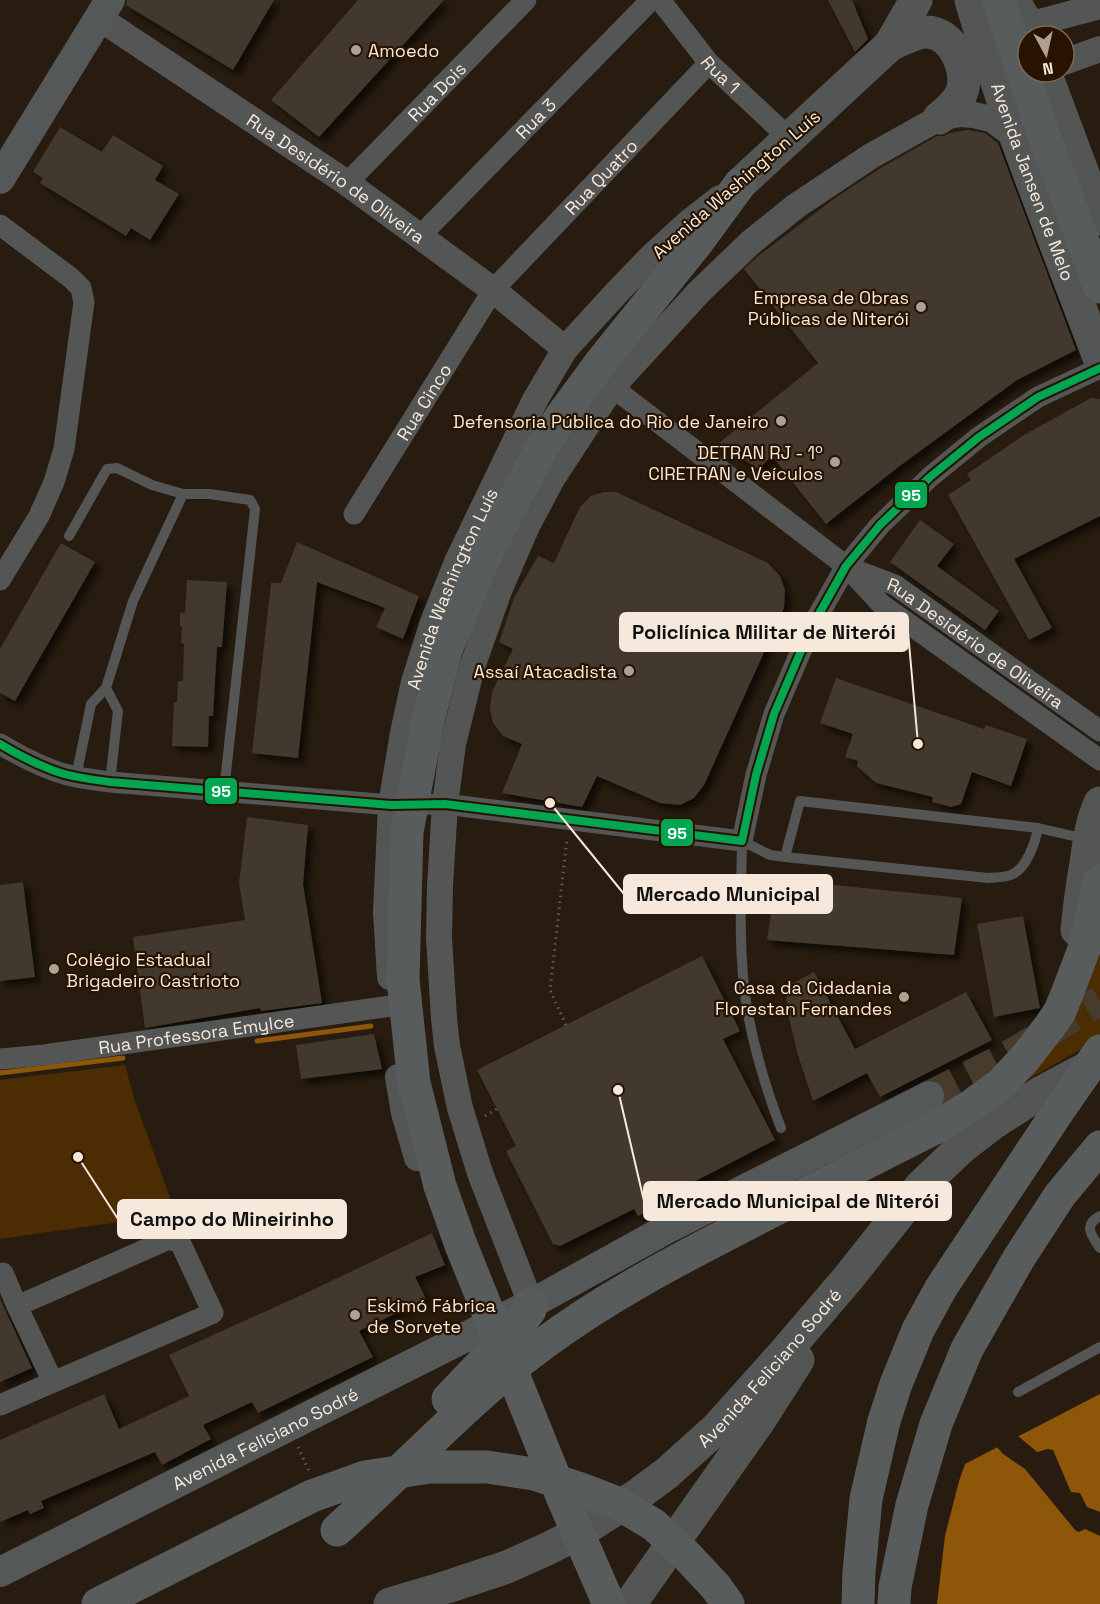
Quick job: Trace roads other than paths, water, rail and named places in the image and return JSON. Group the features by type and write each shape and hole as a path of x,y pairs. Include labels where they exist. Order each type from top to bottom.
{"highway":[{"path":"999,0 1031,140 1100,287"},
{"path":"609,1604 564,1501 461,1245 440,1186 414,1083 403,980 407,832 428,721 446,650 487,552 560,418 600,362 696,244 740,184"},
{"path":"531,1304 530,1310 521,1322 390,1464 337,1530 472,1402 544,1343 589,1312 705,1245 933,1129 968,1108 1002,1083 1026,1057 1060,1011 1084,949 1100,881"},
{"path":"858,1604 866,1499 884,1421 918,1330 941,1288 1034,1146 1100,1051"},
{"path":"894,1604 895,1587 915,1495 936,1424 967,1349 1019,1258 1054,1204 1100,1147"},
{"path":"98,1604 312,1496 365,1477 430,1467 487,1467 534,1474 617,1503 654,1525 687,1556 716,1587 728,1604"}],"main road":[{"name":"Avenida Washington Luís","path":"740,184 890,45 916,0"},
{"name":"Avenida Jansen de Melo","path":"971,0 990,64 1031,140 1100,360"},
{"path":"0,179 104,9"},
{"path":"890,45 910,35 927,32 944,40 956,53 962,64 965,80 956,103 939,118"},
{"path":"1049,84 1100,219"},
{"path":"1073,977 1081,892 1089,840 1093,819 1100,803"},
{"name":"Avenida Feliciano Sodré","path":"390,1604 507,1567 575,1535 667,1473 717,1428 849,1276 921,1186 961,1148 1018,1106 1100,1061"},
{"name":"Avenida Feliciano Sodré","path":"0,1572 531,1304 670,1227 929,1096"},
{"path":"630,1604 761,1419 849,1276"}],"street":[{"name":"Rua Dois","path":"347,183 526,0"},
{"name":"Rua 3","path":"420,236 651,0"},
{"name":"Rua 1","path":"660,0 710,63 790,139"},
{"path":"1024,20 1100,6"},
{"name":"Rua Desidério de Oliveira","path":"104,9 494,290 566,349"},
{"path":"1076,58 1100,49"},
{"name":"Rua Quatro","path":"494,290 710,63"},
{"path":"531,1304 480,1173 460,1108 447,1046 441,991 440,886 445,804 453,744 472,667 500,588 527,526 552,479 612,387 699,291 750,243 796,206 871,156 939,118 959,114 991,119 1009,132 1031,140"},
{"name":"Avenida Washington Luís","path":"482,1328 431,1199 414,1148 404,1113 395,1059 386,912 391,805 414,682 433,622 457,562 535,400 566,349 653,255 688,223 740,184"},
{"path":"0,225 71,278 81,288 84,302 64,449 39,516 0,580"},
{"name":"Rua Cinco","path":"354,514 494,290"},
{"path":"0,744 39,765 76,777 110,782 391,805 445,804 742,841 756,775 774,714 810,630 846,566 880,525 930,477 979,437 1038,397 1100,368"},
{"name":"Rua Desidério de Oliveira","path":"612,387 846,566 881,604 1100,760"},
{"name":"Rua Desidério de Oliveira","path":"846,566 895,585 1100,731"},
{"name":"Rua Professora Emylce","path":"0,1059 391,1006"},
{"path":"0,1405 213,1313 180,1242 169,1239 17,1306"},
{"path":"0,1275 3,1273 53,1382"}],"lane":[{"path":"69,536 107,470 117,468 152,485 183,494 210,494 250,500 255,509 224,791"},
{"path":"76,777 91,705 106,688 133,601 183,494"},
{"path":"106,688 118,711 110,782"},
{"path":"785,857 800,801 1038,828 1089,840"},
{"path":"781,1128 767,1093 747,1008 741,942 742,841 770,855 988,878 1005,877 1014,874 1022,867 1038,828"},
{"path":"1100,1216 1090,1224 1090,1231 1100,1248"},
{"path":"1018,1392 1100,1347"}],"waterway":[{"path":"257,1041 371,1026"},
{"path":"0,1073 123,1058"}],"tunnel":[{"path":"929,1096 1004,1058 1100,1001"}],"place":[{"name":"Amoedo","path":"356,50"},
{"name":"Empresa de Obras Públicas de Niterói","path":"921,307"},
{"name":"Defensoria Pública do Rio de Janeiro","path":"781,421"},
{"name":"DETRAN RJ - 1º CIRETRAN e Veículos","path":"835,462"},
{"name":"Assaí Atacadista","path":"629,671"},
{"name":"Policlínica Militar de Niterói","path":"918,744"},
{"name":"Mercado Municipal","path":"550,803"},
{"name":"Colégio Estadual Brigadeiro Castrioto","path":"54,969"},
{"name":"Casa da Cidadania Florestan Fernandes","path":"904,997"},
{"name":"Mercado Municipal de Niterói","path":"618,1090"},
{"name":"Campo do Mineirinho","path":"78,1157"},
{"name":"Eskimó Fábrica de Sorvete","path":"355,1315"}]}
